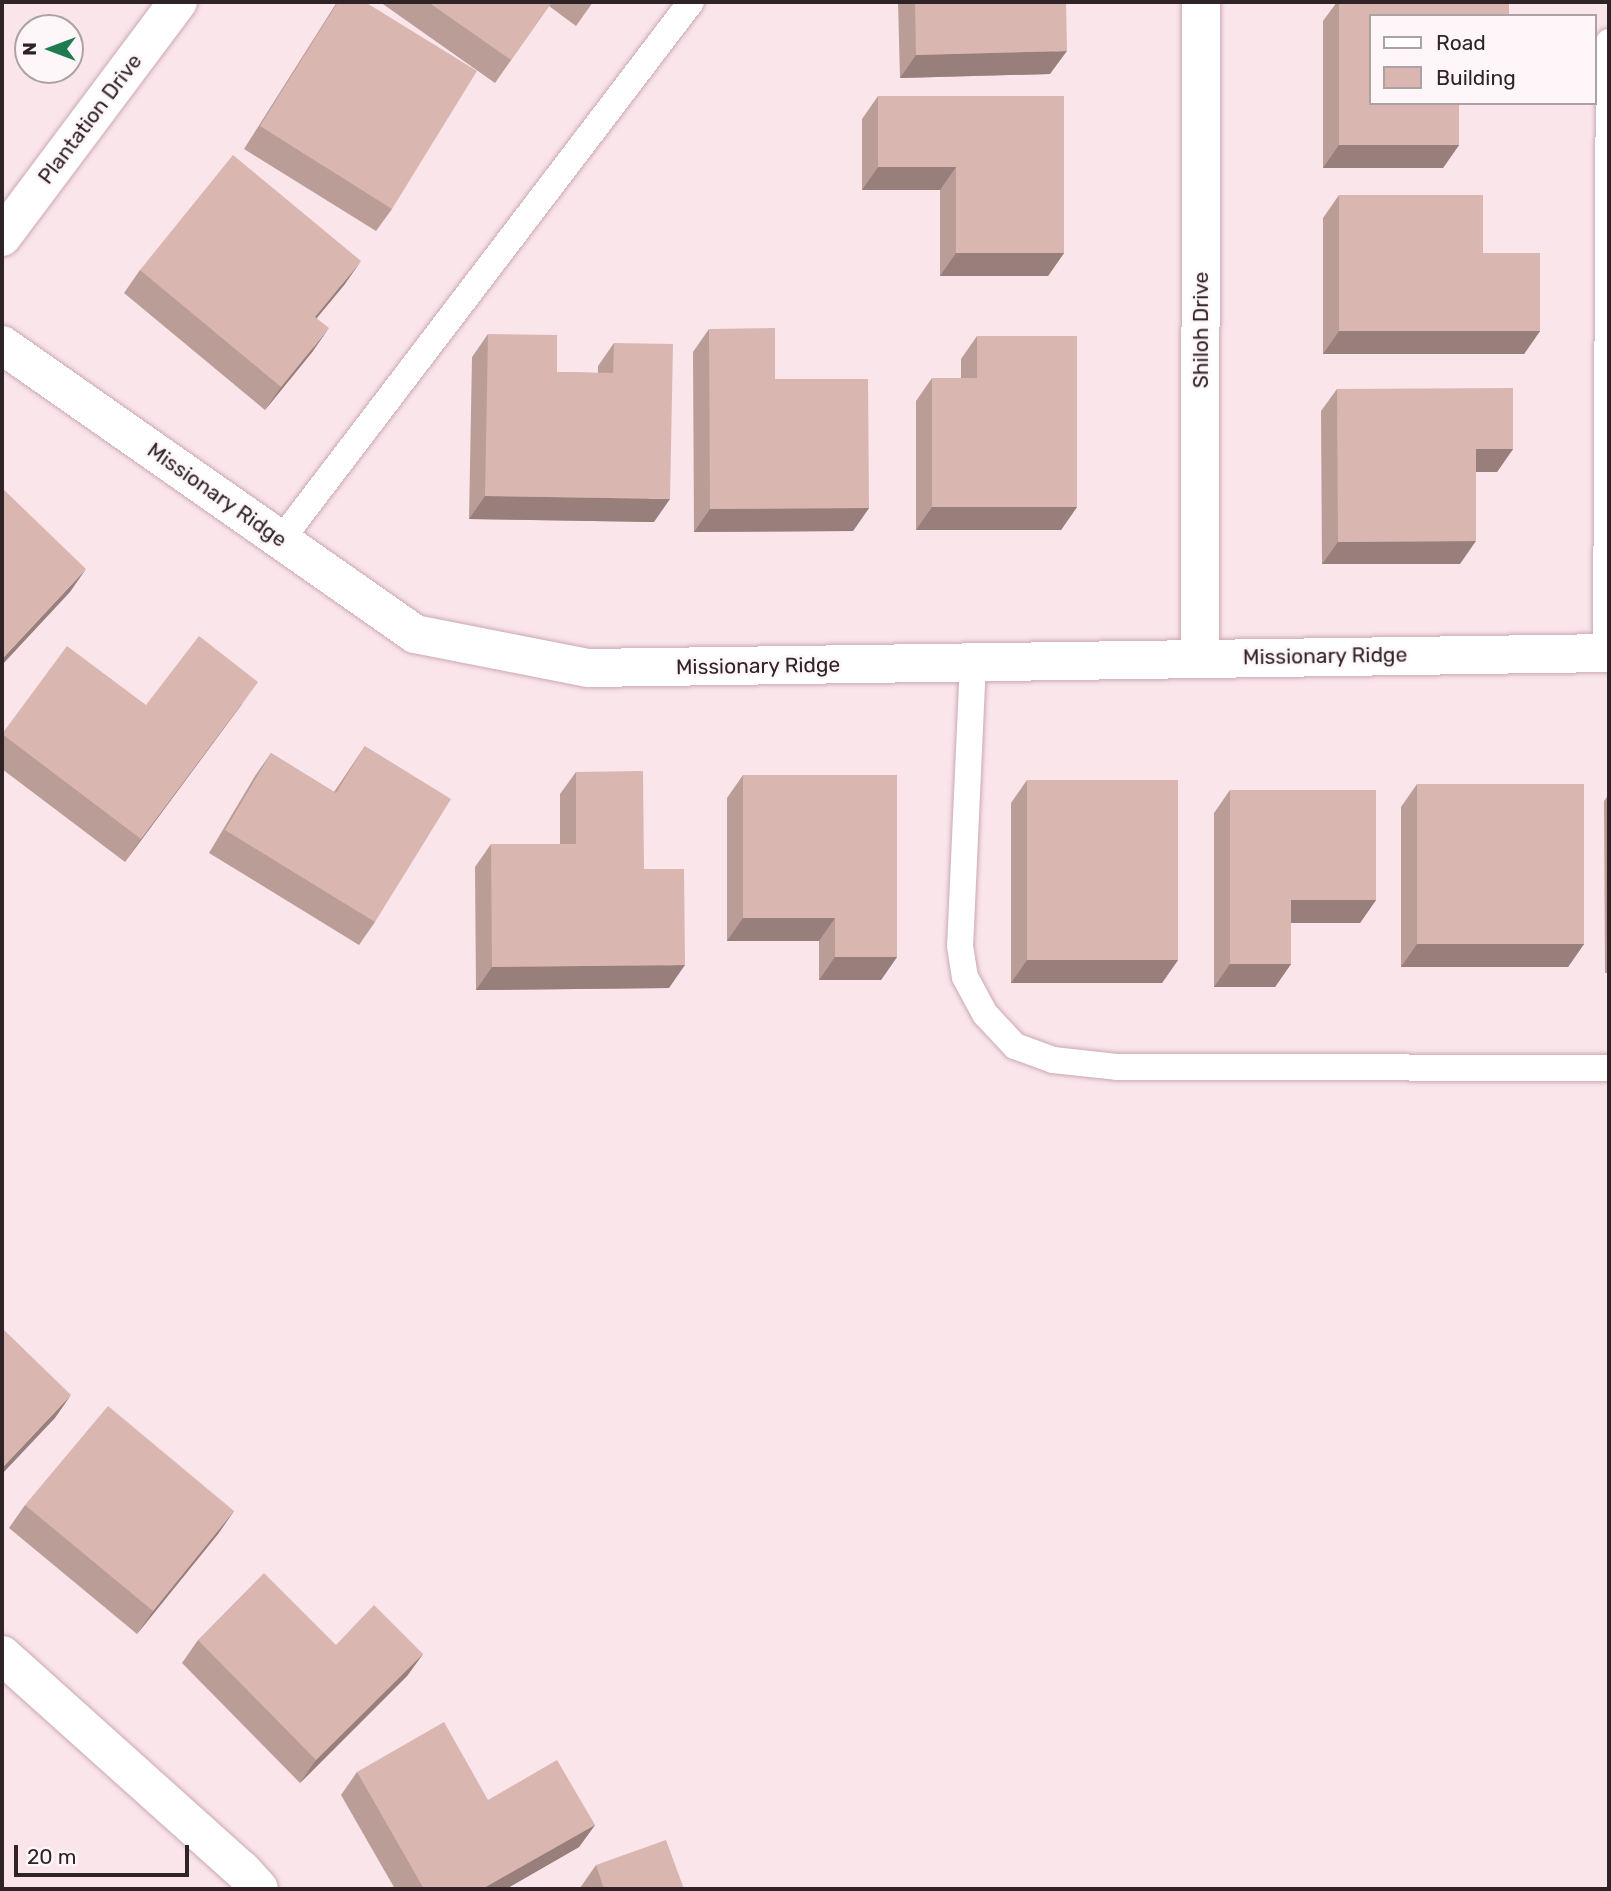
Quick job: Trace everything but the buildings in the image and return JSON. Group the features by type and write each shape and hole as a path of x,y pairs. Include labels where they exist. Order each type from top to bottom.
{"street":[{"name":"Plantation Drive","path":"2,237 178,2"},
{"name":"Shiloh Drive","path":"1200,658 1201,2"},
{"name":"Missionary Ridge","path":"2,345 415,634 589,668 1608,653"},
{"path":"2,1655 242,1870 259,1889"}],"lane":[{"path":"281,540 691,2"},
{"path":"1608,653 1609,43"},
{"path":"973,662 960,946 965,977 985,1014 1015,1046 1053,1059 1117,1067 1609,1068"}]}
